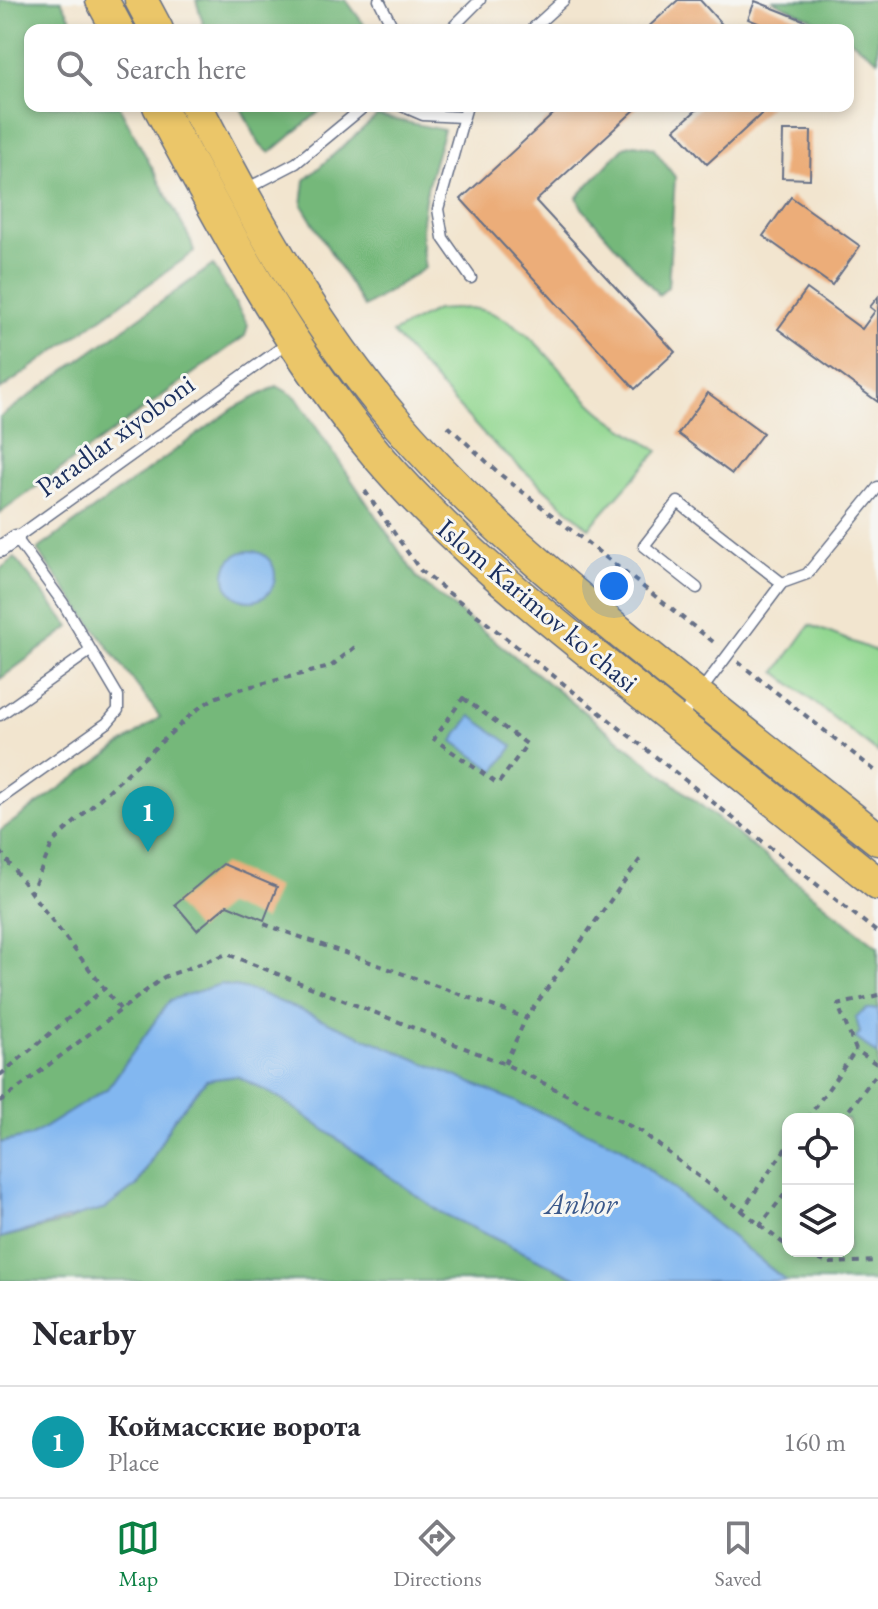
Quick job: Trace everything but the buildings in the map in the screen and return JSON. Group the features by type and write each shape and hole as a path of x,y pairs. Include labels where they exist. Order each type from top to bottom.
{"main road":[{"path":"102,0 115,24"},
{"name":"Islom Karimov ko'chasi","path":"162,112 237,250 292,339 375,452 445,528 519,596 878,884"},
{"name":"Islom Karimov ko'chasi","path":"199,112 241,192 319,320 397,423 467,499 542,568 878,839"},
{"path":"292,339 319,320"}],"street":[{"name":"Paradlar xiyoboni","path":"0,549 16,538"}],"lane":[{"path":"379,0 391,24"},
{"path":"456,24 480,0"},
{"path":"538,24 564,0"},
{"path":"241,192 296,163 358,112"},
{"path":"416,112 423,115 454,112"},
{"path":"464,112 438,209 443,238 471,278"},
{"name":"Paradlar xiyoboni","path":"16,538 292,339"},
{"path":"677,722 782,583 807,574 878,487"},
{"path":"697,588 644,546 678,502 782,583"},
{"path":"0,799 107,723 118,710 118,696 63,603 16,538"},
{"path":"0,715 90,651"}],"path":[{"path":"448,426 501,475 878,773"},
{"path":"365,491 420,570 878,933"},
{"path":"31,893 53,842 195,711 214,698 236,690 330,667 355,647"},
{"path":"463,698 527,744 498,784 434,739 449,718 463,698"},
{"path":"0,851 120,1009"},
{"path":"505,1064 526,1018 641,858"},
{"path":"264,924 526,1018"},
{"path":"0,1102 164,977 227,954 505,1064 642,1132 782,1243"},
{"path":"0,1075 105,988"},
{"path":"878,995 838,1005 856,1050 878,1065"},
{"path":"811,1113 856,1050"},
{"path":"847,1113 878,1072"},
{"path":"740,1212 782,1153"},
{"path":"759,1227 782,1198"},
{"path":"812,1257 828,1263 878,1261"}],"green space":[{"path":"0,0 61,0 74,24 24,24 24,112 122,112 194,252 0,390"},
{"path":"196,0 346,0 364,24 203,24"},
{"path":"772,0 878,0 878,60 854,42 854,24 823,24"},
{"path":"243,112 319,112 270,153 260,145"},
{"path":"377,116 444,130 423,215 425,268 364,307 302,205 305,180"},
{"path":"635,144 653,148 675,177 668,287 659,295 582,208 577,197 624,147"},
{"path":"213,265 248,325 245,336 0,513 0,417"},
{"path":"470,308 492,313 510,322 527,335 602,413 658,451 589,528 485,436 392,333 436,310"},
{"path":"277,386 296,397 418,579 878,947 878,1281 786,1281 620,1146 170,1000 108,1088 31,1136 0,1143 0,831 160,717 37,550 234,408"},
{"path":"15,558 70,627 0,679 0,569"},
{"path":"810,625 878,652 878,753 776,672"},
{"path":"237,1076 280,1098 440,1212 583,1281 0,1281 0,1238 67,1222 138,1185 173,1120 206,1080"}],"water":[{"path":"250,551 268,558 275,576 268,594 250,601 232,594 225,576 232,558"},
{"path":"471,716 513,746 495,771 453,741"},
{"name":"Anhor","path":"221,984 257,992 620,1146 786,1281 583,1281 440,1212 280,1098 237,1076 206,1080 173,1120 137,1185 106,1208 0,1238 0,1143 31,1136 108,1088 170,1000"},
{"path":"867,1009 878,1009 878,1055 856,1038 860,1033 856,1017"}],"place":[{"name":"Коймасские ворота","path":"148,852"}]}
